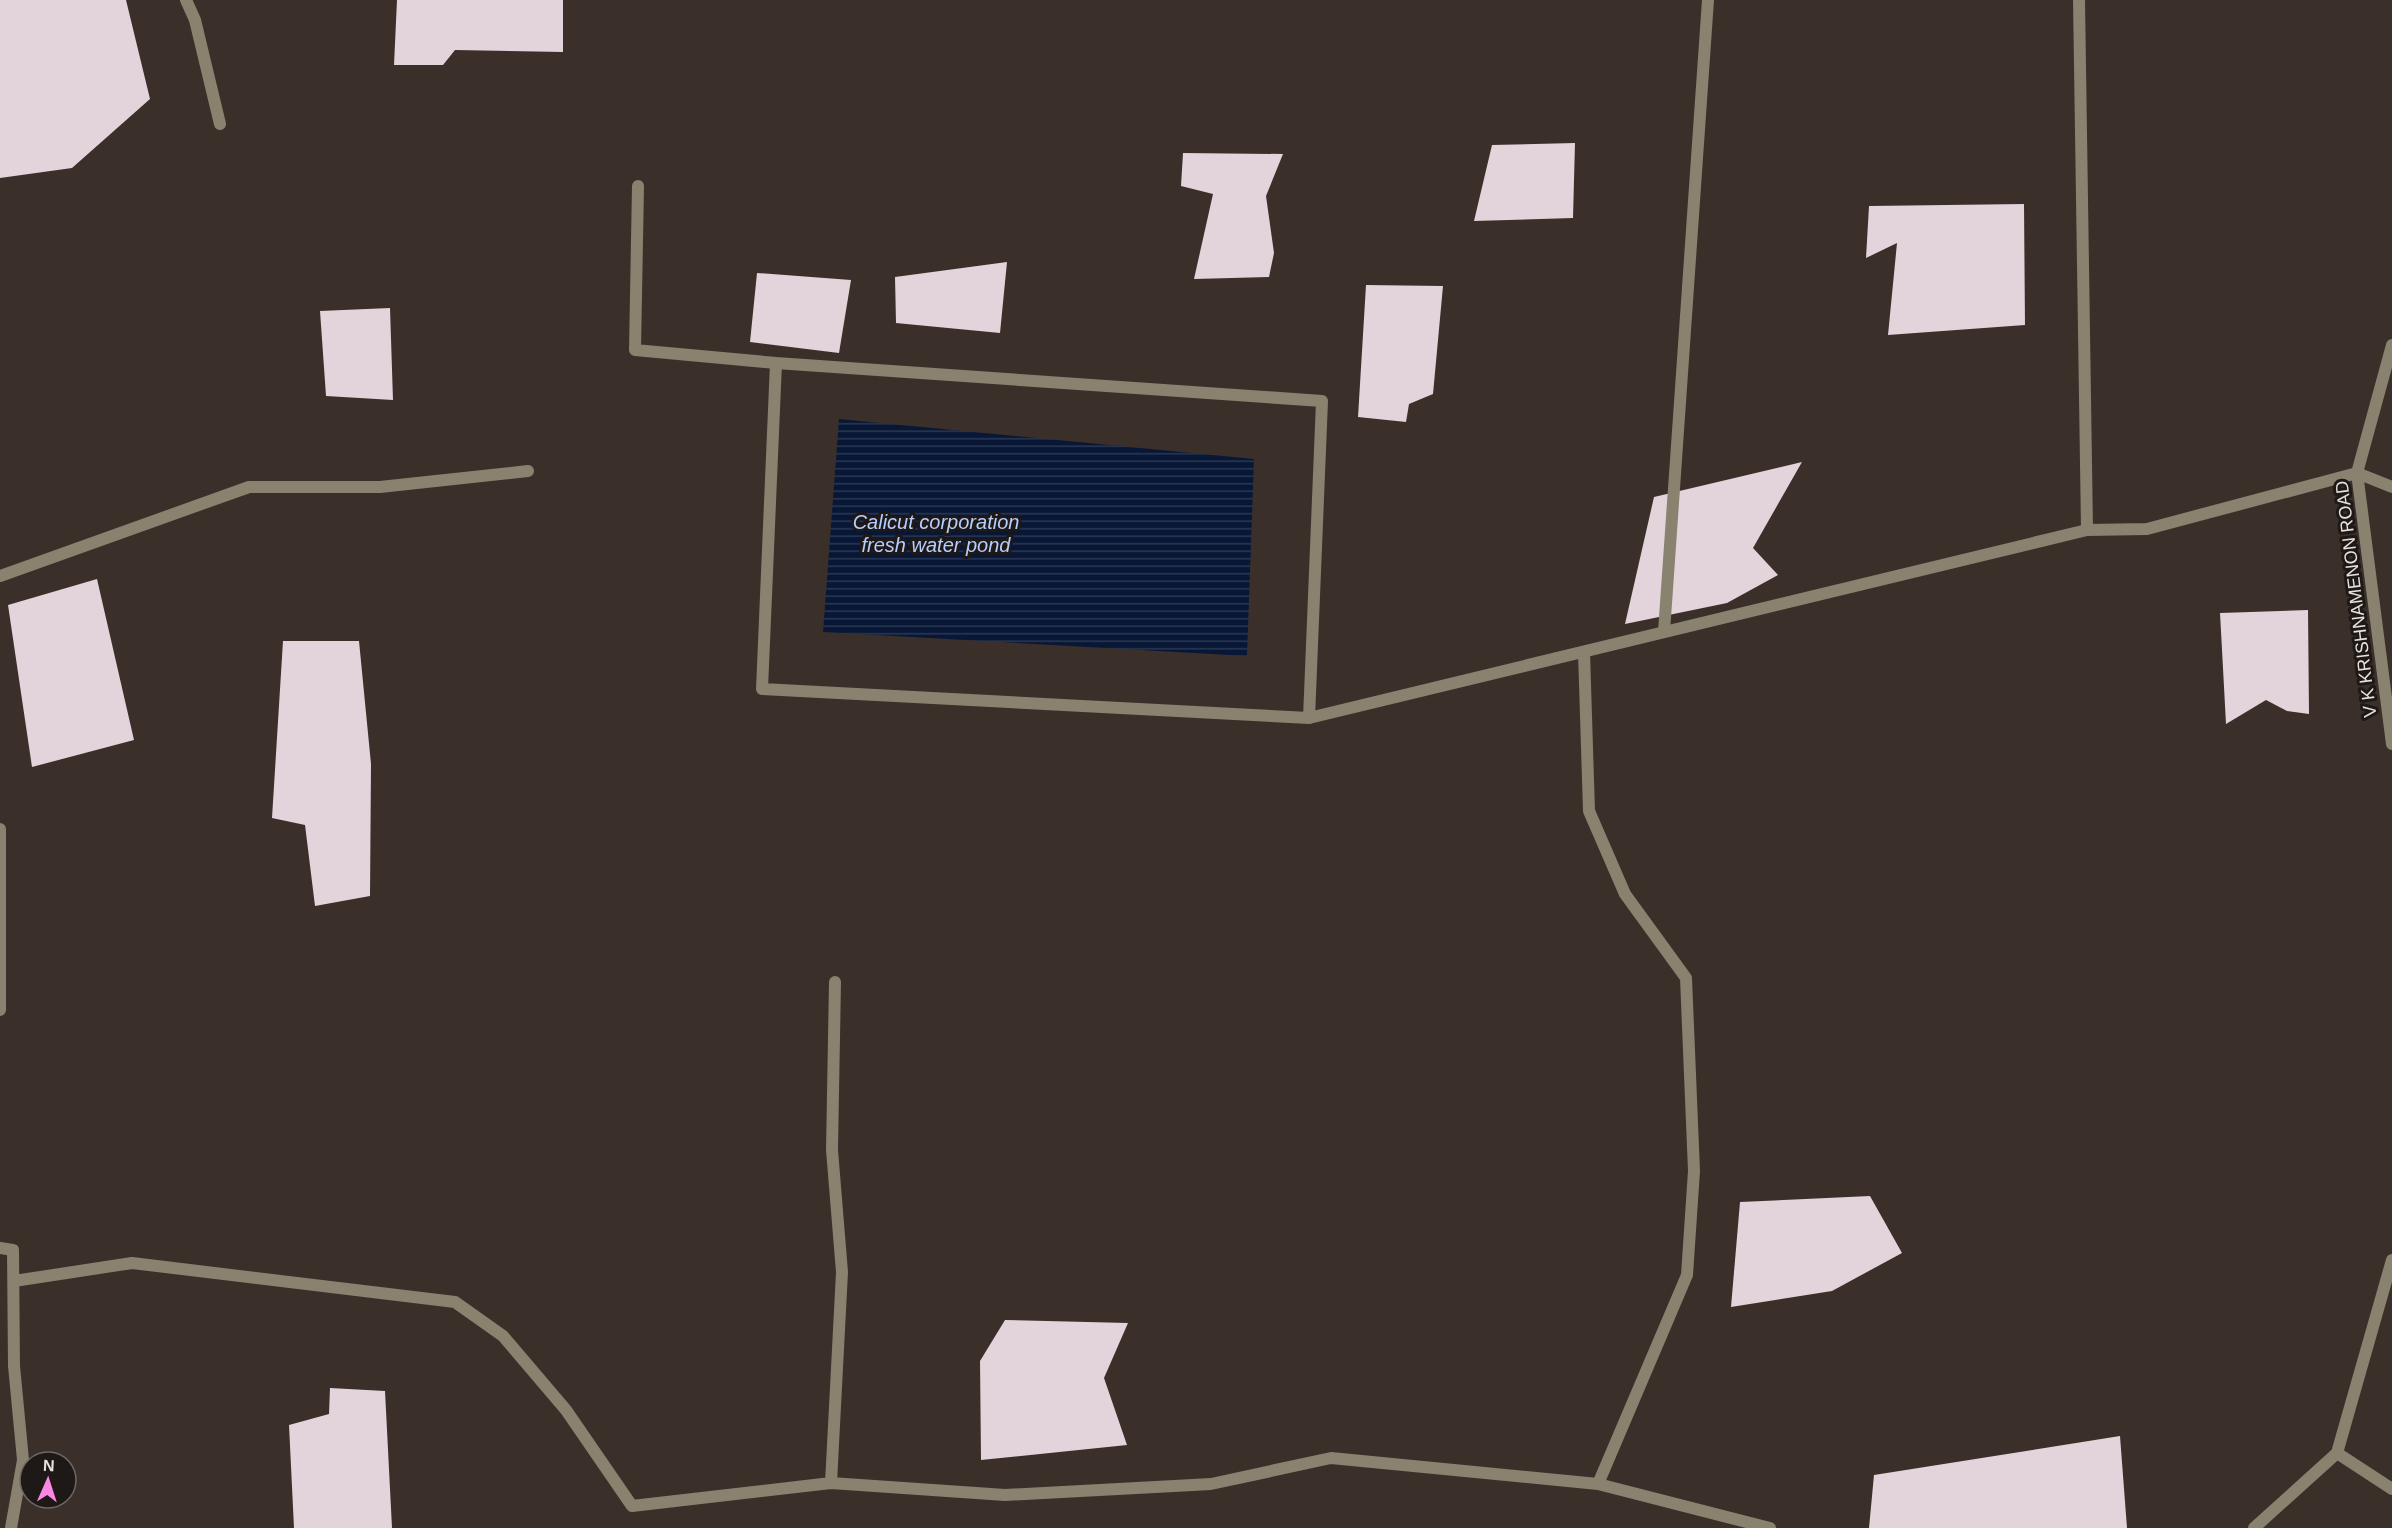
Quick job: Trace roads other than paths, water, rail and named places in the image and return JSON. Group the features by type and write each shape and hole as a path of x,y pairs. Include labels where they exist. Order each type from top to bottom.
{"street":[{"path":"186,0 195,20 220,124"},
{"path":"1664,632 1708,0"},
{"path":"2079,0 2087,530"},
{"path":"638,186 635,350 776,363 1322,401 1310,718"},
{"name":"V K KRISHNAMENON ROAD","path":"2392,345 2357,473 2392,744"},
{"path":"776,363 762,689 1310,718 2087,530 2147,529 2357,473 2392,487"},
{"path":"0,576 249,487 380,487 528,471"},
{"path":"1584,652 1589,811 1624,894 1686,978 1694,1171 1687,1275 1598,1484"},
{"path":"0,829 0,1010"},
{"path":"831,1484 842,1272 832,1150 835,982"},
{"path":"0,1248 13,1250 14,1366 22,1460 11,1528"},
{"path":"2254,1528 2337,1453 2392,1261"},
{"path":"14,1281 132,1263 454,1302 503,1336 566,1410 632,1506 831,1484 1005,1495 1211,1484 1331,1458 1598,1484 1770,1528"},
{"path":"2337,1453 2392,1489"}],"water":[{"name":"Calicut corporation fresh water pond","path":"839,419 1254,459 1247,656 823,632"}]}
